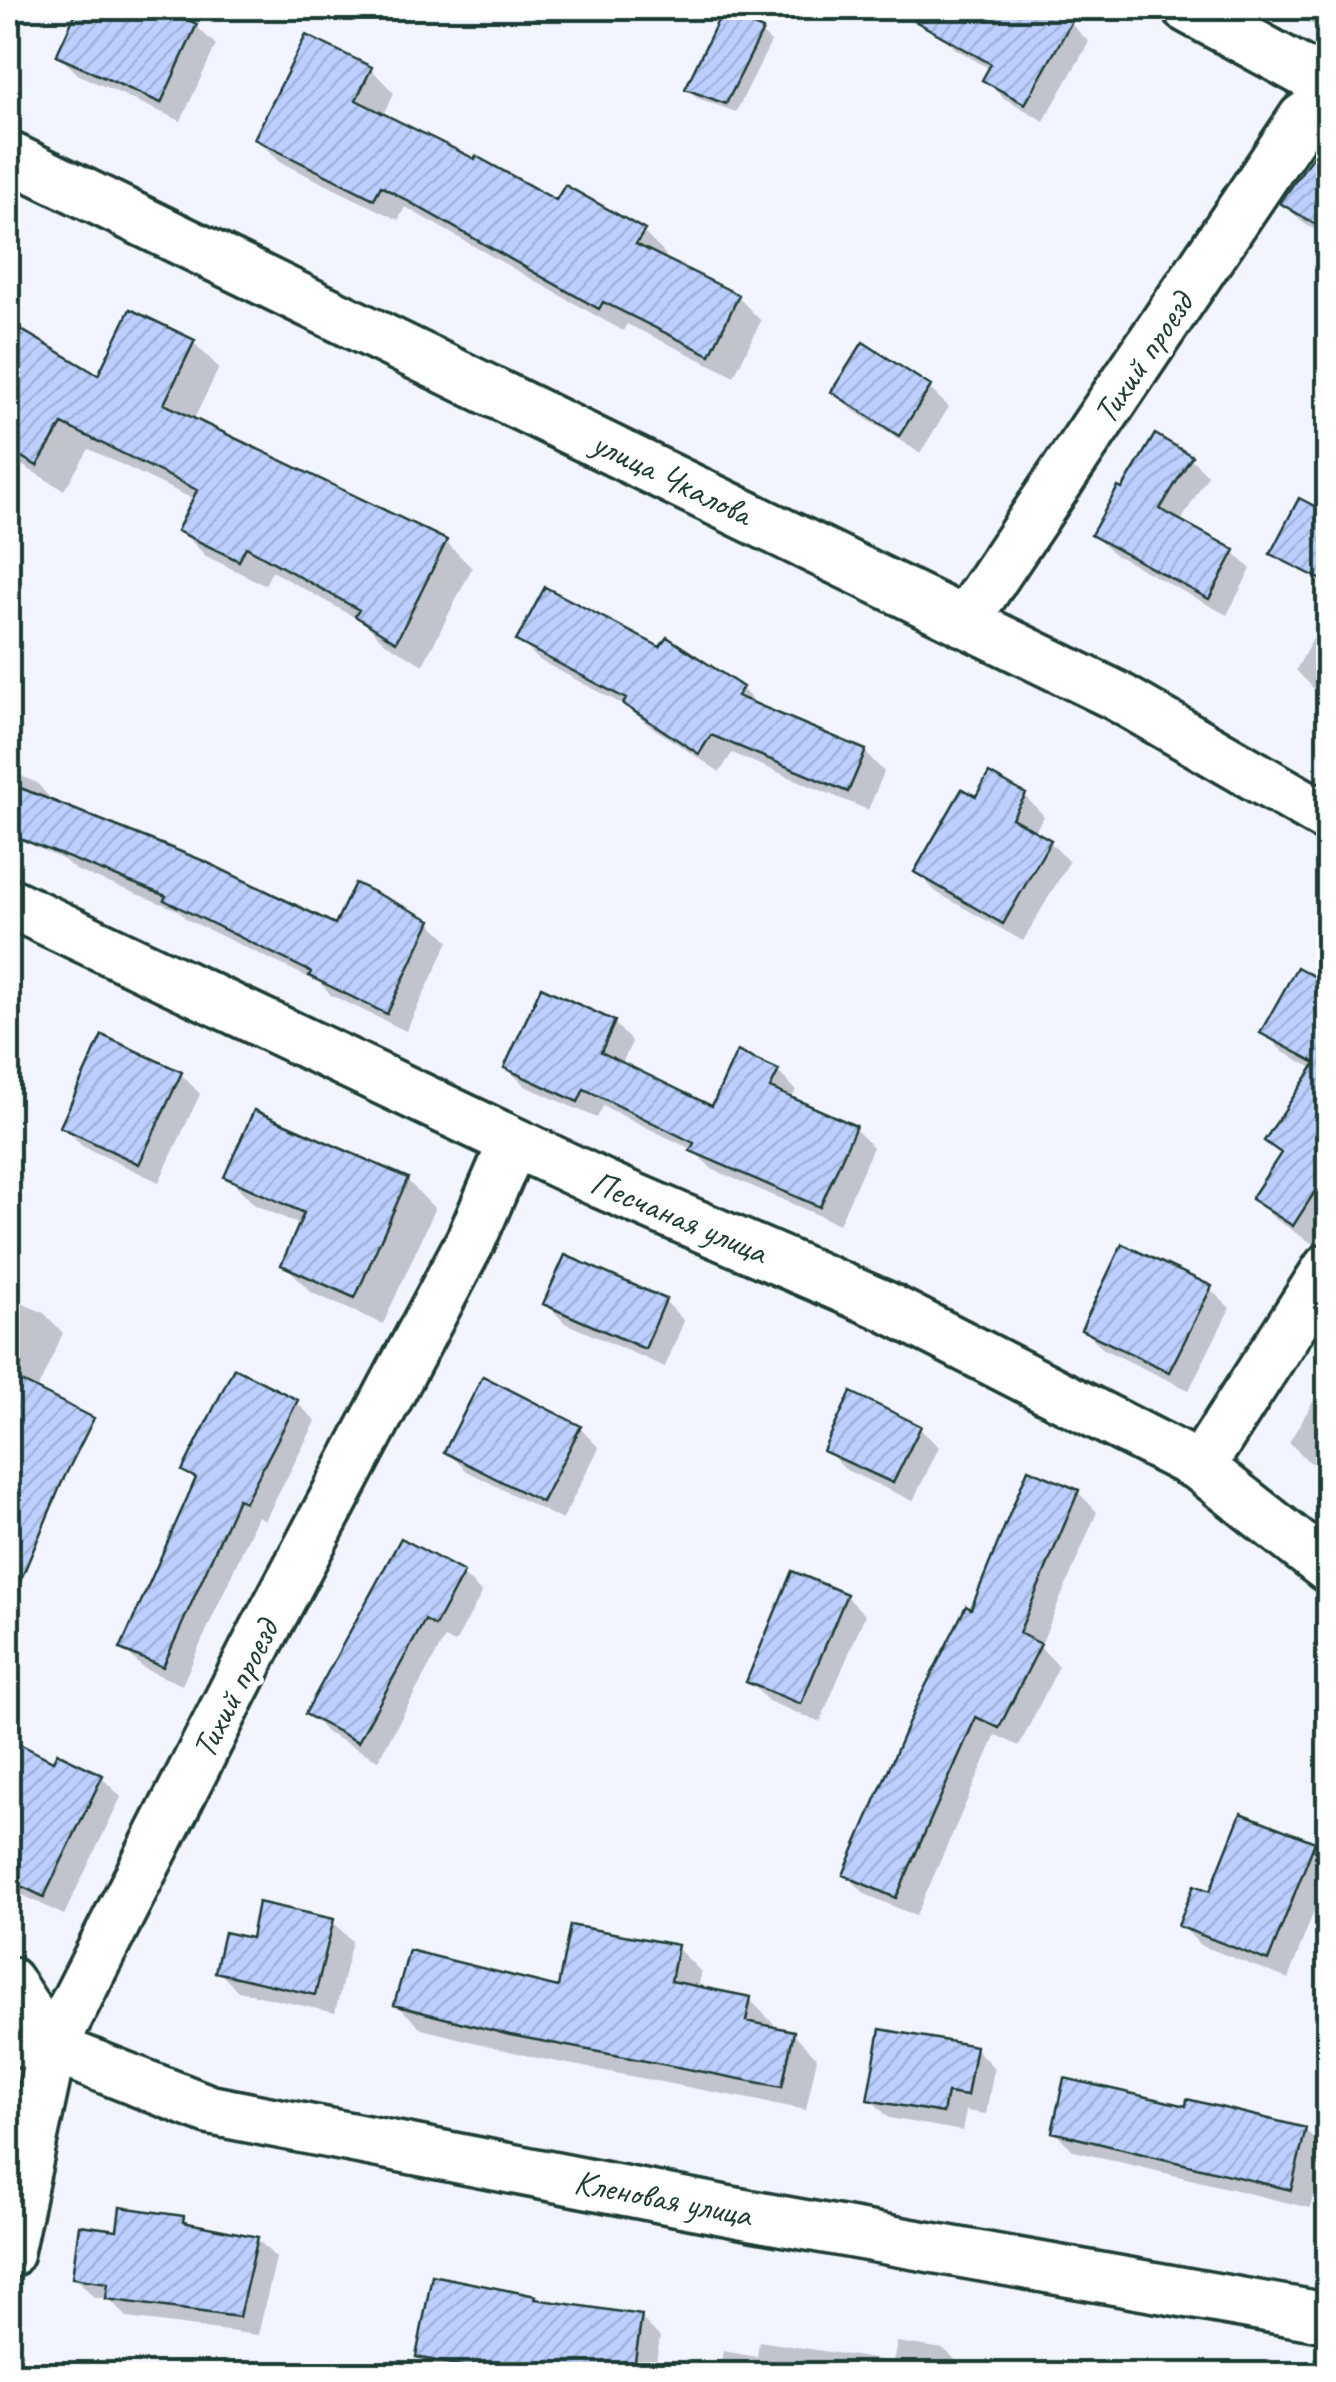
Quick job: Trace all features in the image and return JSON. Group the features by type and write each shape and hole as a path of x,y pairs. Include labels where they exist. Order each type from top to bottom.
{"street":[{"path":"1187,8 1328,86"},
{"name":"Тихий проезд","path":"964,622 1302,118 1328,101"},
{"name":"улица Чкалова","path":"8,156 1115,695 1328,818"},
{"name":"Песчаная улица","path":"8,902 513,1143 886,1306 1200,1467 1328,1568"},
{"name":"Тихий проезд","path":"8,2254 30,2044 262,1635 472,1240 513,1143"},
{"path":"1200,1467 1328,1268"},
{"path":"8,1982 30,2044"},
{"name":"Кленовая улица","path":"30,2044 210,2110 748,2215 1328,2318"}],"building":[{"path":"78,8 162,8 197,24 161,103 56,56"},
{"path":"892,8 1047,8 1072,21 1025,104 982,80 991,64"},
{"path":"722,12 763,30 726,104 685,89"},
{"path":"306,35 372,67 356,100 475,159 476,156 556,200 565,185 645,230 636,244 739,295 710,355 603,302 599,309 381,186 374,199 254,139"},
{"path":"1328,134 1328,232 1280,203"},
{"path":"130,309 195,340 164,404 447,540 396,642 355,616 359,610 246,547 239,561 177,531 197,490 62,424 37,466 8,449 8,322 98,375"},
{"path":"863,342 931,386 899,436 831,392"},
{"path":"1155,434 1192,456 1160,509 1235,550 1209,599 1091,535"},
{"path":"1299,498 1328,513 1328,583 1270,554"},
{"path":"545,587 660,647 667,637 743,687 737,696 866,750 848,792 711,735 699,754 623,704 626,699 516,641"},
{"path":"989,773 1026,794 1012,818 1051,840 1003,924 914,872 962,789 976,796"},
{"path":"8,783 204,861 335,924 355,883 431,920 387,1014 164,900 166,896 8,834"},
{"path":"1297,967 1328,984 1328,1171 1293,1226 1251,1199 1281,1153 1264,1141 1316,1063 1260,1033"},
{"path":"541,987 615,1021 601,1052 712,1106 737,1051 779,1070 770,1088 856,1126 820,1207 690,1151 694,1143 584,1089 578,1102 504,1068"},
{"path":"102,1035 182,1072 139,1164 60,1127"},
{"path":"254,1110 408,1178 355,1298 281,1265 304,1213 224,1177"},
{"path":"1122,1244 1212,1286 1169,1372 1081,1330"},
{"path":"565,1255 666,1299 645,1349 543,1304"},
{"path":"234,1368 298,1400 245,1502 238,1499 163,1667 120,1649 196,1478 182,1471"},
{"path":"8,1375 94,1418 62,1482 8,1610"},
{"path":"483,1376 581,1426 542,1502 444,1452"},
{"path":"851,1392 921,1426 893,1483 823,1451"},
{"path":"1028,1469 1079,1490 1019,1633 1041,1644 999,1728 976,1717 896,1898 843,1875 918,1701 966,1606 971,1609"},
{"path":"401,1538 464,1572 435,1626 425,1620 358,1742 305,1714"},
{"path":"792,1571 847,1594 801,1704 746,1682"},
{"path":"8,1738 53,1761 57,1753 103,1775 44,1897 8,1880"},
{"path":"1241,1813 1315,1842 1268,1961 1178,1926 1194,1885 1210,1891"},
{"path":"258,1902 334,1919 315,1995 215,1972 224,1932 251,1938"},
{"path":"570,1925 678,1945 671,1981 751,1997 746,2021 794,2031 782,2087 510,2035 394,2005 409,1950 558,1987"},
{"path":"880,2029 976,2046 967,2096 947,2093 943,2113 867,2100"},
{"path":"1064,2078 1186,2106 1187,2099 1306,2128 1291,2190 1052,2132"},
{"path":"120,2207 184,2216 183,2222 258,2237 239,2317 106,2299 108,2283 72,2278 79,2225 117,2230"},
{"path":"432,2275 536,2296 535,2299 642,2315 633,2374 503,2374 416,2357"}]}
